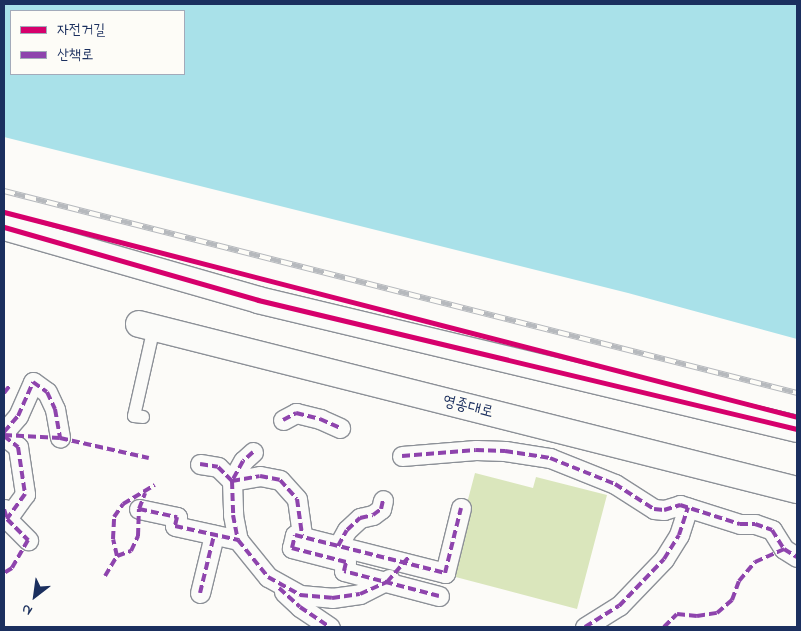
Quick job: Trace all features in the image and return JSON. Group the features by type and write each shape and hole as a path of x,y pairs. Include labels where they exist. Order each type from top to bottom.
{"street":[{"path":"4,227 258,300 797,429"},
{"name":"영종대로","path":"146,326 797,490"},
{"path":"4,432 18,416 33,382 48,392 55,409 60,438"},
{"path":"283,420 296,413 320,419 340,428"},
{"path":"4,436 18,447 25,494 6,514 28,540"},
{"path":"402,456 476,450 505,451 550,458 615,484 654,509 664,510 680,505 740,524 755,524 772,530 784,549 797,557"},
{"path":"253,452 243,460 232,481 233,515 238,540 268,577 300,607 330,627"},
{"path":"200,464 218,467 232,481"},
{"path":"232,481 260,476 280,480 297,499 302,536"},
{"path":"338,546 347,530 360,518 373,515 381,509 383,500"},
{"path":"585,627 619,606 664,559 679,535 688,507"},
{"path":"439,596 344,571 346,562 292,548 295,535 338,546 408,559 445,573 461,508"},
{"path":"139,509 177,517 175,526 238,540"},
{"path":"200,593 214,535"},
{"path":"268,577 300,595 332,598 360,594 387,582 408,559"}],"lane":[{"path":"143,418 134,416 146,326"}],"green space":[{"path":"475,473 533,488 536,477 607,495 577,609 448,575"}],"water":[{"path":"4,4 797,4 797,339 628,293 4,137"}],"railway":[{"path":"4,191 797,393"}],"marked path":[{"path":"4,432 18,416 33,382 47,392 55,409 60,438"},
{"path":"4,393 11,384"},
{"path":"283,420 296,413 320,419 340,428"},
{"path":"4,435 60,438 149,458"},
{"path":"4,436 18,447 25,494 7,519"},
{"path":"402,456 476,450 505,451 550,458 615,484 654,509 664,510 680,505 740,524 755,524 772,530 784,549 797,557"},
{"path":"253,452 243,461 232,481 233,515 238,540 268,577 300,595 332,598 360,594 387,582 410,556"},
{"path":"200,464 218,467 232,481 260,476 280,480 297,499 302,536"},
{"path":"105,576 117,556 113,539 114,517 123,504 155,485"},
{"path":"117,556 131,551 138,536 139,509 145,493"},
{"path":"338,546 347,530 360,518 373,515 381,509 383,500"},
{"path":"585,627 619,606 664,559 679,535 688,507"},
{"path":"439,596 344,571 346,562 292,548 295,535 445,573 461,508"},
{"path":"4,509 7,519 28,540 12,568 4,573"},
{"path":"139,509 177,517 175,526 238,540"},
{"path":"200,593 214,535"},
{"path":"664,627 677,614 697,616 717,613 732,600 739,581 755,562 784,549"},
{"path":"279,588 300,607 330,627"}],"cycle path":[{"path":"4,212 797,417"},
{"path":"4,227 258,300 797,429"}]}
